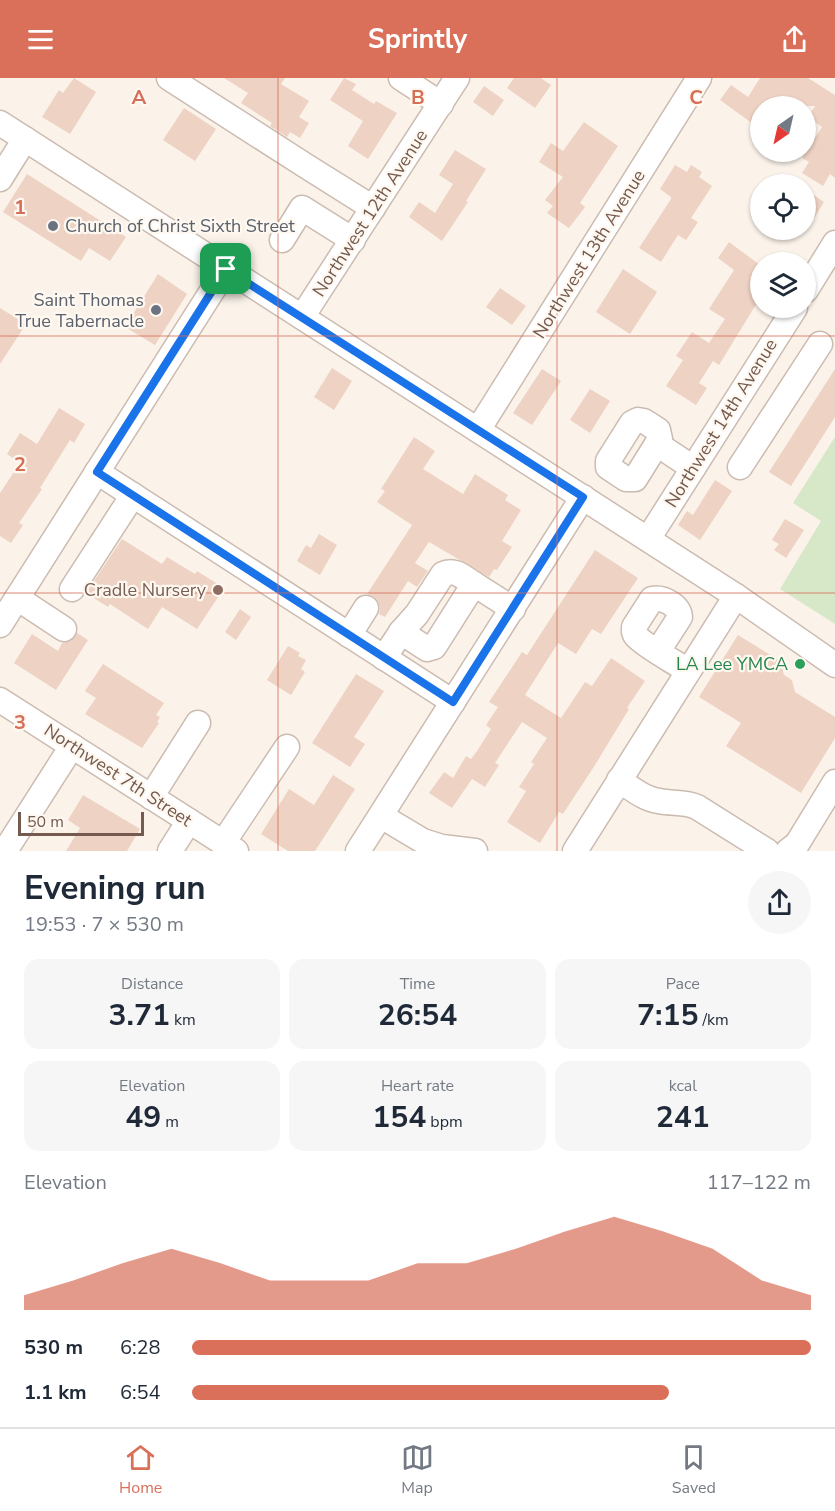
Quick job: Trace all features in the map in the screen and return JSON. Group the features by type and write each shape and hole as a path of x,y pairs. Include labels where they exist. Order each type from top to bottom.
{"street":[{"path":"170,78 374,207"},
{"path":"401,78 441,104"},
{"name":"Northwest 12th Avenue","path":"303,317 457,78"},
{"name":"Northwest 13th Avenue","path":"478,430 699,78"},
{"path":"0,123 736,596 835,665"},
{"path":"0,179 25,139"},
{"path":"282,240 303,208 353,240"},
{"path":"816,274 835,243"},
{"path":"0,625 226,269"},
{"name":"Northwest 14th Avenue","path":"648,539 789,318"},
{"path":"740,467 820,344"},
{"path":"751,377 785,399"},
{"path":"657,444 693,468"},
{"path":"97,472 453,702"},
{"path":"72,589 133,495"},
{"path":"358,851 583,497"},
{"path":"384,658 401,632 417,614 442,574 448,571 455,572 513,609"},
{"path":"401,632 427,649 434,646 474,584"},
{"path":"736,596 835,650"},
{"path":"575,851 736,596"},
{"path":"17,598 64,629"},
{"path":"349,634 366,608"},
{"path":"658,651 688,671"},
{"name":"Northwest 7th Street","path":"0,700 230,847"},
{"path":"151,797 198,723"},
{"path":"5,851 72,746"},
{"path":"230,847 287,747"},
{"path":"619,780 648,799 660,802 686,802 698,807 767,851"},
{"path":"798,849 831,797"},
{"path":"381,816 423,841 442,848 475,851"},
{"path":"170,851 189,821"}],"green space":[{"path":"835,437 835,624 780,589 821,521 793,503"}],"building":[{"path":"74,78 96,92 70,134 42,117 59,90 63,93"},
{"path":"224,78 285,78 281,84 309,101 299,117 309,123 300,138 290,132 287,137 270,126 272,123 241,103 248,93"},
{"path":"344,78 356,84 352,90 374,104 376,101 397,113 368,159 348,146 363,121 330,100"},
{"path":"514,78 541,78 551,85 535,108 507,88"},
{"path":"760,78 808,78 835,95 835,178 830,174 823,186 816,182 816,174 802,173 809,162 816,162 816,136 822,127 816,123 816,96 750,96 750,122 720,100 731,85 748,97"},
{"path":"484,86 504,100 493,116 473,102"},
{"path":"184,108 216,129 195,161 163,140"},
{"path":"584,122 618,146 580,203 585,207 569,228 547,213 553,206 545,200 563,177 539,162 551,143 563,151"},
{"path":"455,150 486,169 466,201 468,202 442,241 409,217 419,202 435,213 453,184 439,175"},
{"path":"675,165 687,172 691,165 702,172 699,177 712,186 691,218 698,222 686,240 678,235 661,262 639,248 671,199 660,189"},
{"path":"27,174 126,237 110,261 89,248 81,261 3,212"},
{"path":"816,197 824,202 816,215"},
{"path":"729,242 750,258 750,314 719,365 713,361 699,383 707,388 696,405 666,386 683,360 676,356 692,332 709,343 725,319 709,309 734,270 718,258"},
{"path":"623,269 657,292 630,334 596,312"},
{"name":"Saint Thomas True Tabernacle","path":"158,274 187,294 155,345 125,327"},
{"path":"500,288 526,306 512,325 486,307"},
{"path":"0,308 26,324 0,364"},
{"path":"332,368 352,381 334,410 314,397"},
{"path":"542,369 561,381 532,425 513,413"},
{"path":"835,369 835,417 791,486 769,472"},
{"path":"590,389 610,401 590,433 570,420"},
{"path":"59,408 85,424 74,443 70,440 40,488 42,489 19,523 23,525 11,543 0,536 0,493 20,463 7,454 20,433 37,444"},
{"path":"414,437 435,451 423,469 463,494 475,474 508,495 505,500 521,510 502,541 512,547 497,570 494,569 489,577 429,542 415,563 428,571 417,587 408,581 385,617 379,614 378,601 367,594 412,525 377,502 385,491 381,489"},
{"path":"715,480 732,491 700,540 678,525 687,511 693,515"},
{"path":"785,519 804,530 786,558 774,550 779,544 772,540"},
{"path":"319,534 337,545 320,575 297,561 306,545 311,548"},
{"path":"122,539 162,564 167,557 195,574 197,571 224,588 197,629 162,607 148,629 110,604 108,607 86,593"},
{"path":"595,550 638,578 601,634 592,629 576,654 558,643 525,695 561,718 585,682 592,686 611,658 645,681 595,765 563,814 559,812 540,843 507,822 526,791 519,787 534,764 531,762 547,738 522,722 495,763 499,765 485,787 472,779 452,808 429,793 444,772 453,778 466,756 471,759 477,751 491,729 486,725 498,707 489,702 522,652 527,655"},
{"path":"240,609 251,617 236,640 225,632"},
{"path":"77,633 88,640 56,690 14,663 32,634 58,651 62,643 71,641"},
{"path":"738,635 780,661 784,675 792,680 795,692 835,717 835,738 801,793 726,746 741,723 699,697"},
{"path":"288,646 300,653 298,656 306,660 301,669 305,672 291,695 267,680"},
{"path":"103,664 164,703 156,715 160,717 157,722 159,723 142,748 85,714 96,698 85,691"},
{"path":"356,674 384,691 354,737 365,744 350,767 312,743"},
{"path":"333,775 355,789 315,851 288,851 261,834 289,789 314,805"},
{"path":"83,795 140,829 127,851 66,851 80,828 68,820"}],"place":[{"name":"Church of Christ Sixth Street","path":"53,226"},
{"name":"Saint Thomas True Tabernacle","path":"156,310"},
{"name":"Cradle Nursery","path":"218,590"},
{"name":"LA Lee YMCA","path":"800,664"}],"route":[{"path":"226,269 583,497 453,702 97,472 226,269"}]}
